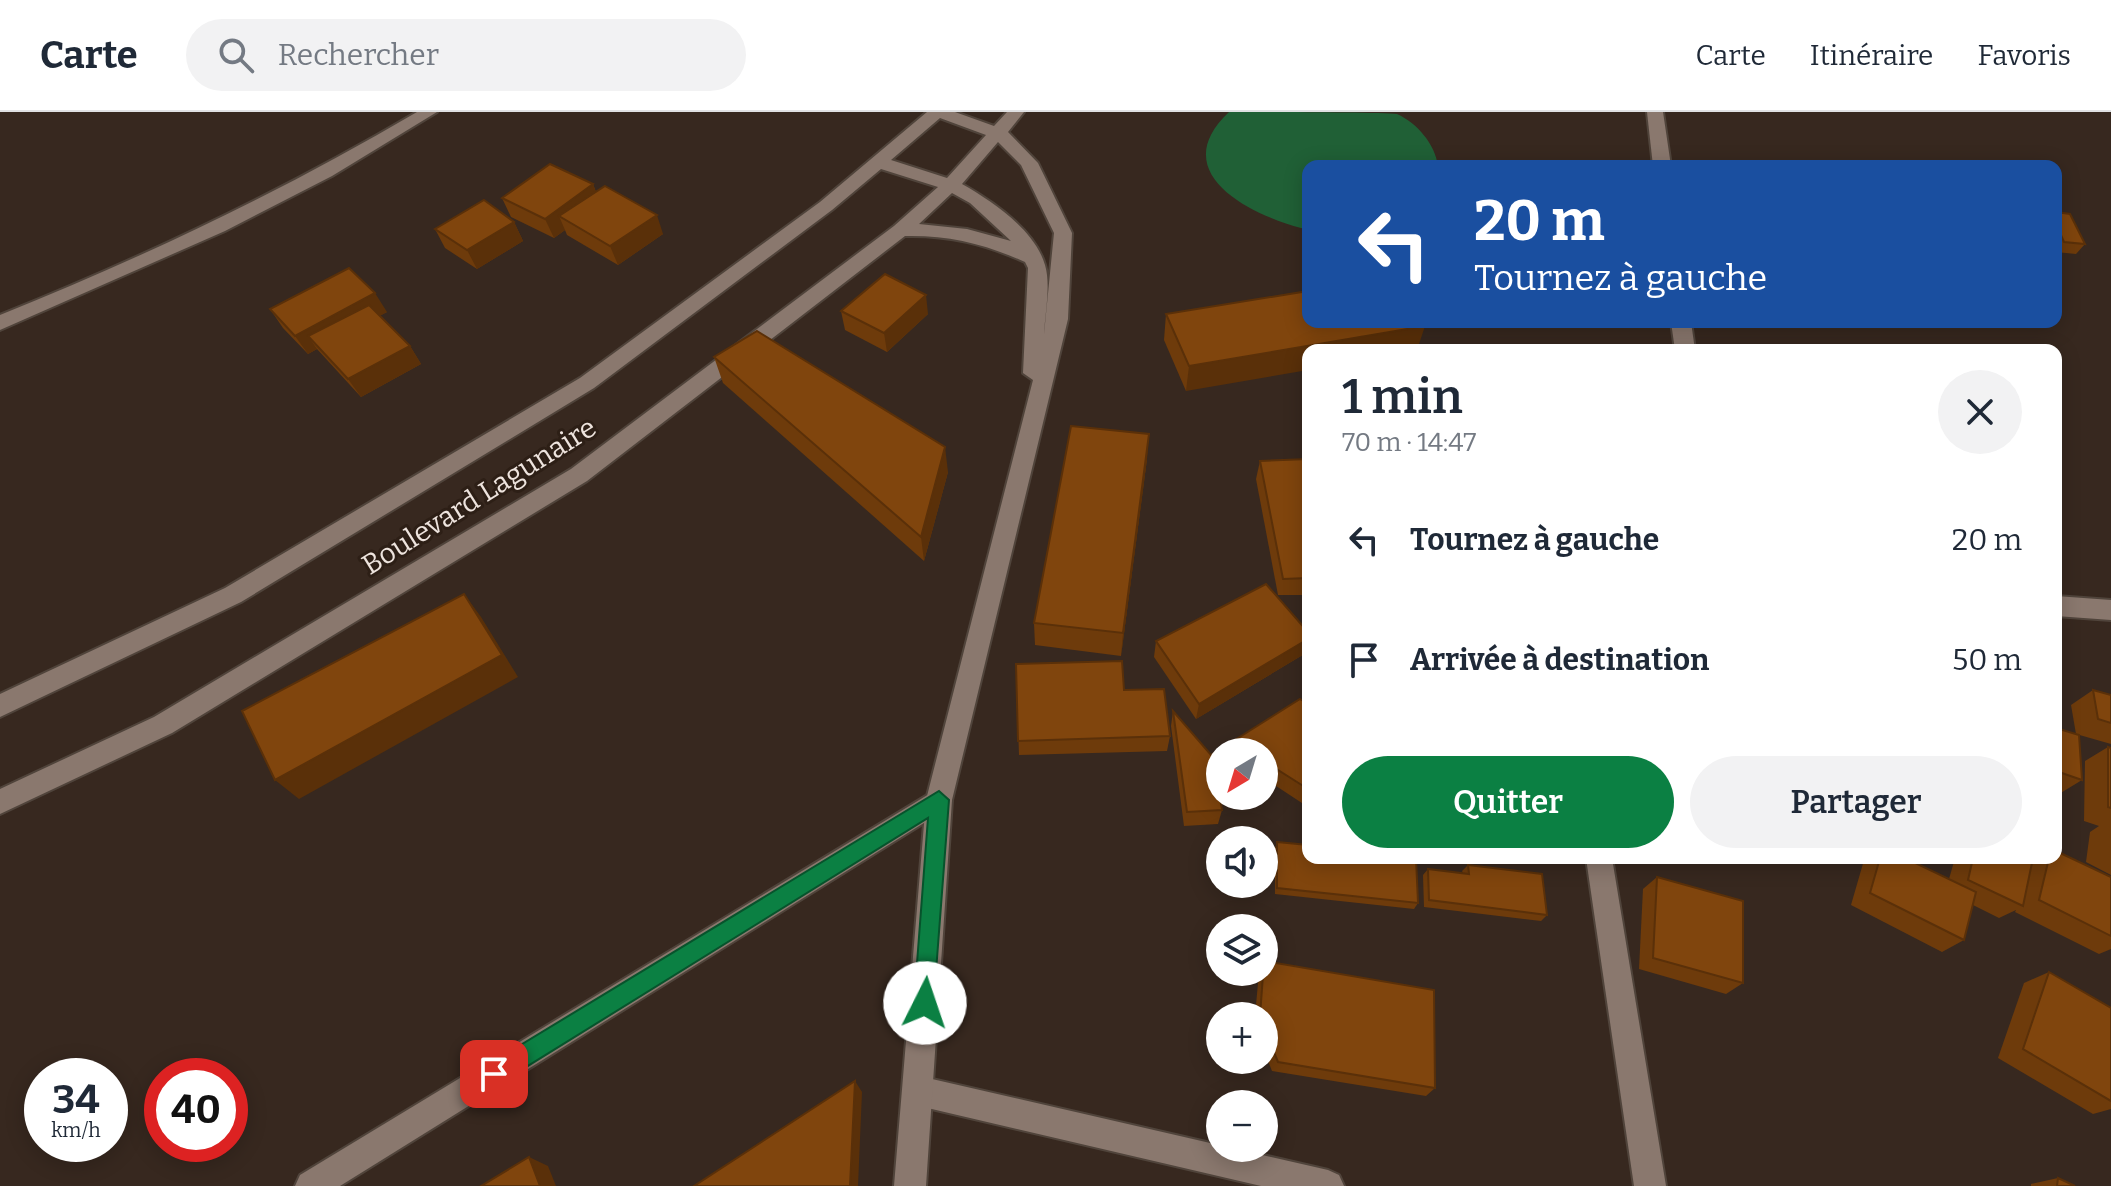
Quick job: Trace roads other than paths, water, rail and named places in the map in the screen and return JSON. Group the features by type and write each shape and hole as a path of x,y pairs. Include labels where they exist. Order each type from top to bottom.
{"street":[{"path":"0,323 118,275 313,180 429,112"},
{"path":"910,1186 939,800 1058,319 1063,233 1029,163 1000,134 938,112"},
{"name":"Boulevard Lagunaire","path":"0,706 233,595 587,383 881,163 938,112"},
{"name":"Boulevard Lagunaire","path":"0,802 163,725 579,475 901,230 951,185 1000,134 1016,112"},
{"path":"1655,112 1661,160"},
{"path":"881,163 951,185 976,199 1028,246 1037,268 1031,419"},
{"path":"901,230 961,233 1011,247 1033,259"},
{"path":"2062,606 2111,610"},
{"path":"311,1186 939,800"},
{"path":"1600,864 1650,1186"},
{"path":"919,1091 1328,1186"}]}
